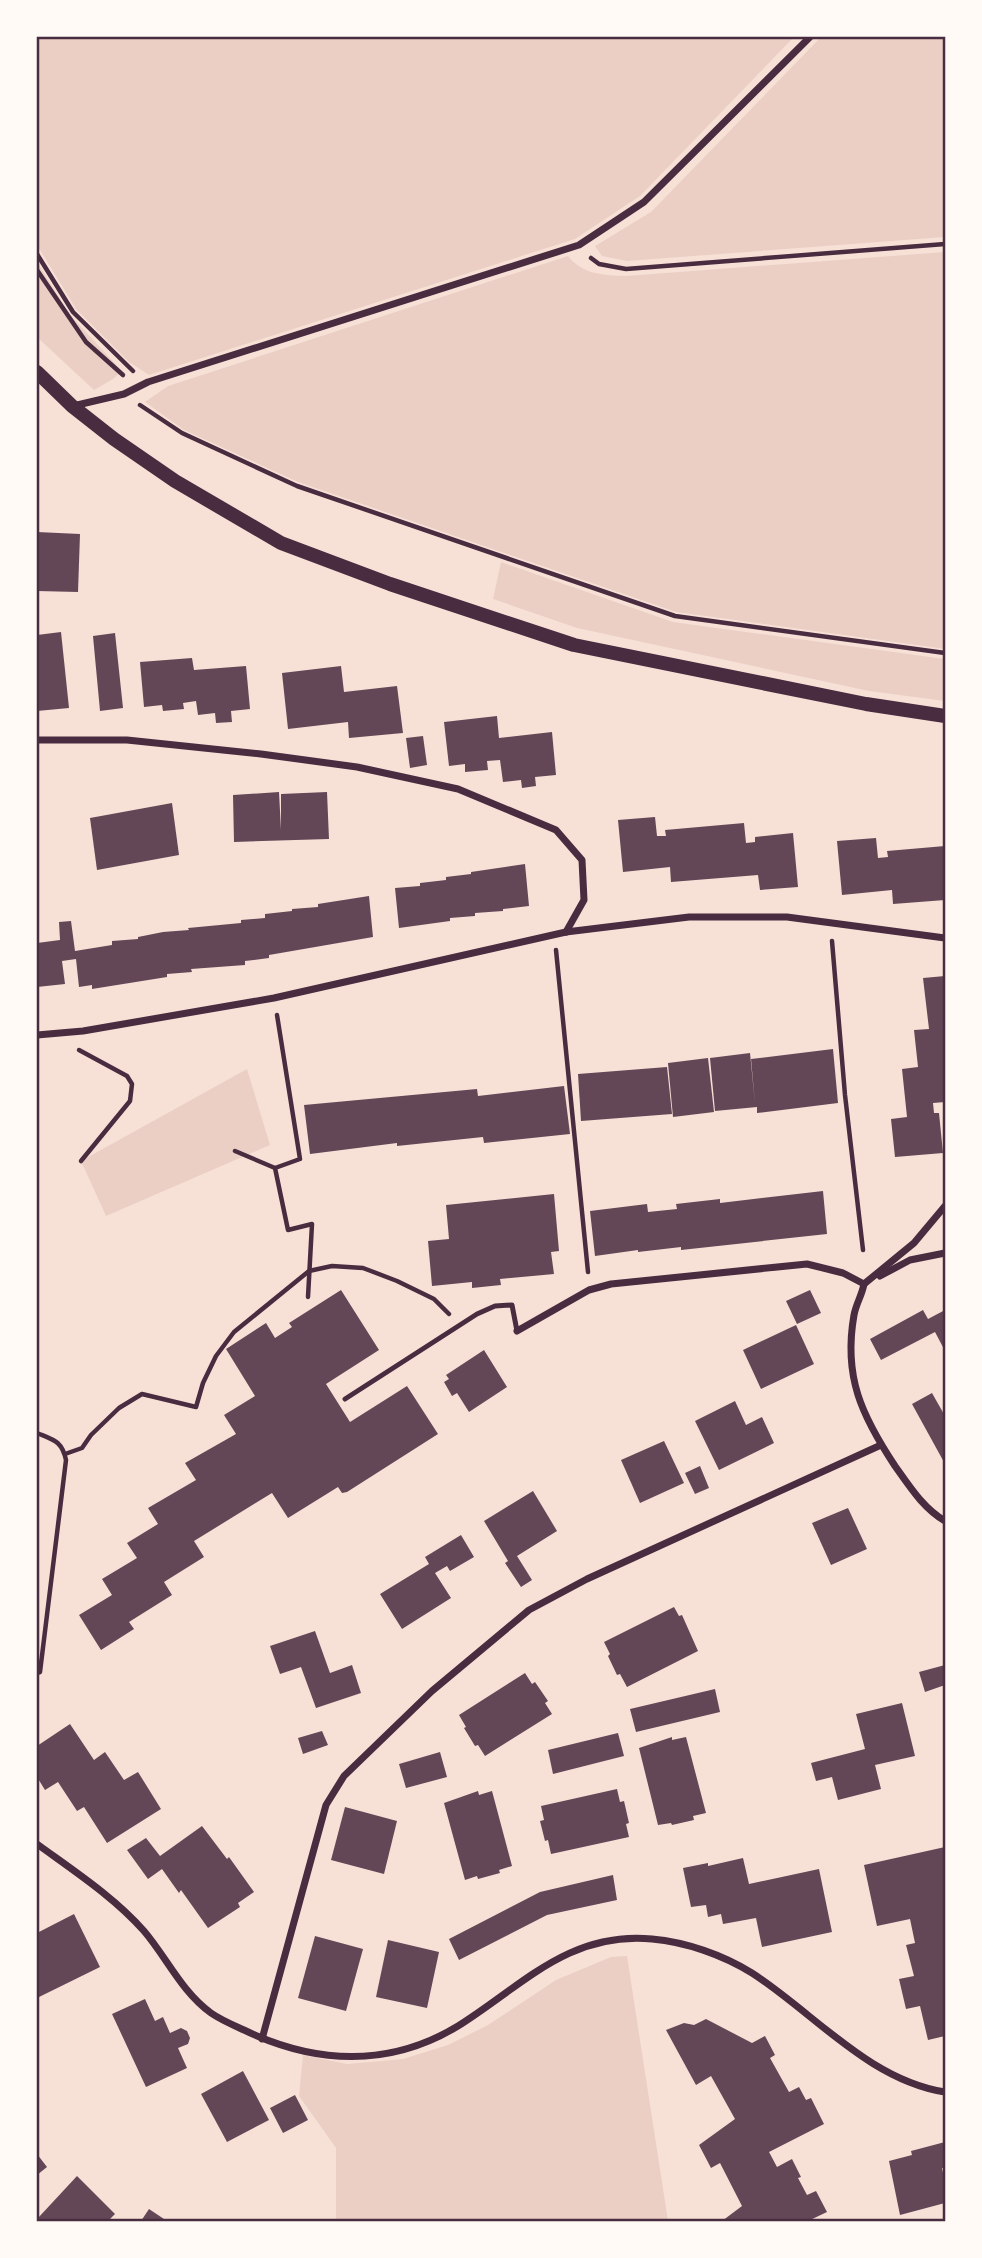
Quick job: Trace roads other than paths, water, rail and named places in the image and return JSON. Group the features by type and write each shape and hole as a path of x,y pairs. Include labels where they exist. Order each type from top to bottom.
{"main road":[{"path":"37,372 72,406 114,439 175,481 281,543 390,584 574,645 866,704 945,716"}],"street":[{"path":"72,406 124,394 148,382 579,245 644,202 810,37"},
{"path":"37,740 127,740 261,754 357,767 458,789 556,830 582,860 584,900 566,932"},
{"path":"37,1035 83,1031 274,998 566,932 689,917 787,917 945,938"},
{"path":"945,1206 914,1242 864,1284 855,1312 852,1342 853,1374 860,1407 881,1445 916,1496 935,1516 945,1521"},
{"path":"864,1284 910,1260 945,1253"},
{"path":"517,1331 589,1290 611,1284 807,1264 843,1273 864,1284"},
{"path":"262,2039 326,1805 344,1776 413,1710 529,1610 587,1579 881,1445"},
{"path":"37,1844 124,1911 149,1937 184,1987 212,2013 262,2039 300,2052 323,2057 366,2056 399,2050 455,2027 543,1965 569,1952 612,1941 652,1939 688,1946 751,1973 888,2072 932,2090 945,2092"}],"lane":[{"path":"345,1399 459,1325 495,1306 512,1305 517,1331"}]}
